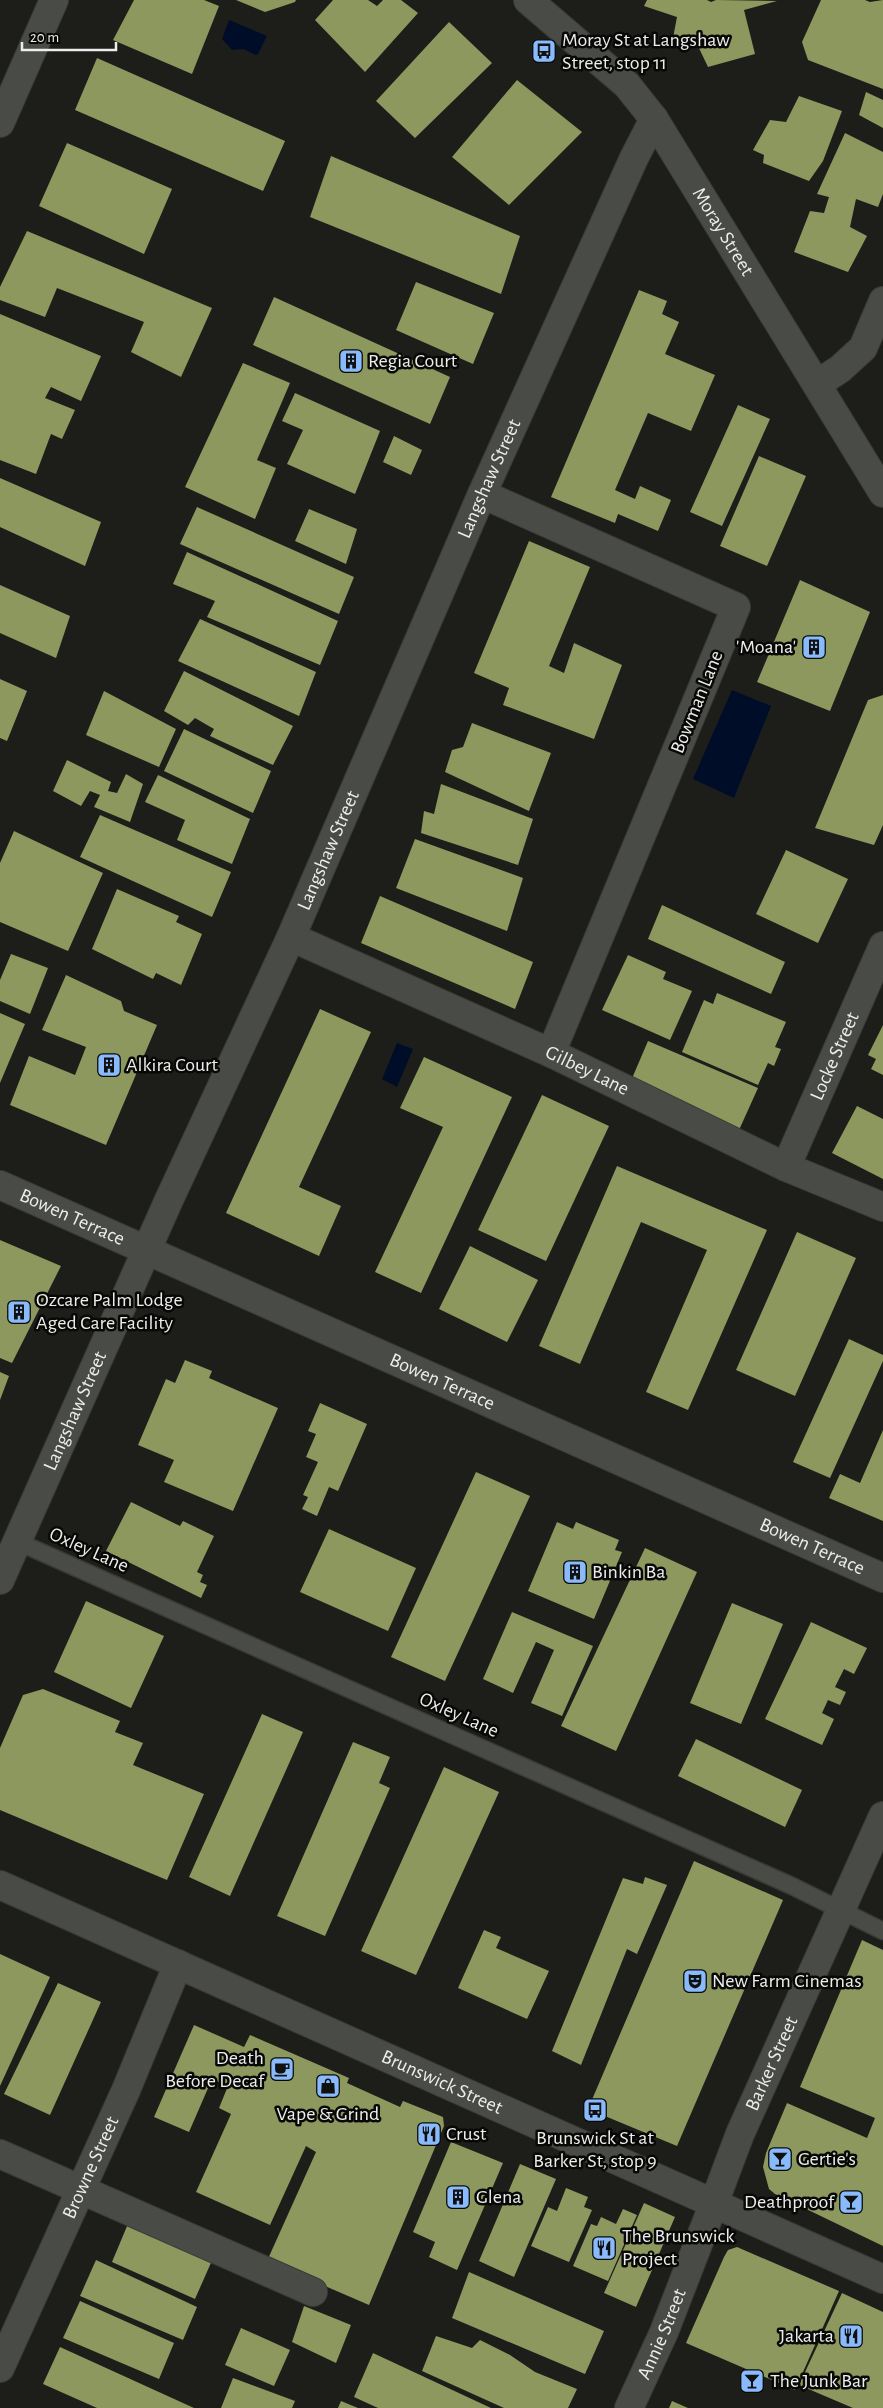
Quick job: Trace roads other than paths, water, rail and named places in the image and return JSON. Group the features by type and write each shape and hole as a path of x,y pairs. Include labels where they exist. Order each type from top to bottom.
{"street":[{"path":"0,123 54,0"},
{"name":"Moray Street","path":"528,0 627,85 654,119 883,493"},
{"name":"Langshaw Street","path":"0,1580 147,1251 291,937 482,494 634,158 654,119"},
{"path":"817,384 840,369 863,348 883,301"},
{"name":"Bowman Lane","path":"482,494 736,607 551,1053"},
{"name":"Gilbey Lane","path":"291,937 551,1053 786,1166 883,1208"},
{"name":"Locke Street","path":"786,1166 883,946"},
{"name":"Bowen Terrace","path":"0,1185 883,1578"},
{"name":"Barker Street","path":"714,2203 740,2134 883,1816"},
{"name":"Brunswick Street","path":"0,1885 883,2279"},
{"name":"Browne Street","path":"0,2368 126,2090 178,1964"},
{"path":"0,2154 313,2292"},
{"name":"Annie Street","path":"629,2408 664,2332 714,2203"}],"lane":[{"name":"Oxley Lane","path":"16,1541 841,1909 883,1931"}],"water":[{"path":"229,20 267,36 258,54 256,55 243,49 232,50 222,39"},
{"path":"732,690 771,706 734,798 693,779"},
{"path":"397,1043 413,1049 397,1087 382,1079"}],"place":[{"name":"Moray St at Langshaw Street, stop 11","path":"544,51"},
{"name":"Regia Court","path":"351,361"},
{"name":"'Moana'","path":"814,647"},
{"name":"Alkira Court","path":"109,1065"},
{"name":"Ozcare Palm Lodge Aged Care Facility","path":"19,1312"},
{"name":"Binkin Ba","path":"575,1572"},
{"name":"New Farm Cinemas","path":"695,1981"},
{"name":"Death Before Decaf","path":"282,2069"},
{"name":"Vape & Grind","path":"328,2086"},
{"name":"Brunswick St at Barker St, stop 9","path":"595,2110"},
{"name":"Crust","path":"429,2134"},
{"name":"Gertie's","path":"780,2159"},
{"name":"Glena","path":"458,2197"},
{"name":"Deathproof","path":"851,2202"},
{"name":"The Brunswick Project","path":"604,2248"},
{"name":"Jakarta","path":"851,2336"},
{"name":"The Junk Bar","path":"752,2381"}]}
